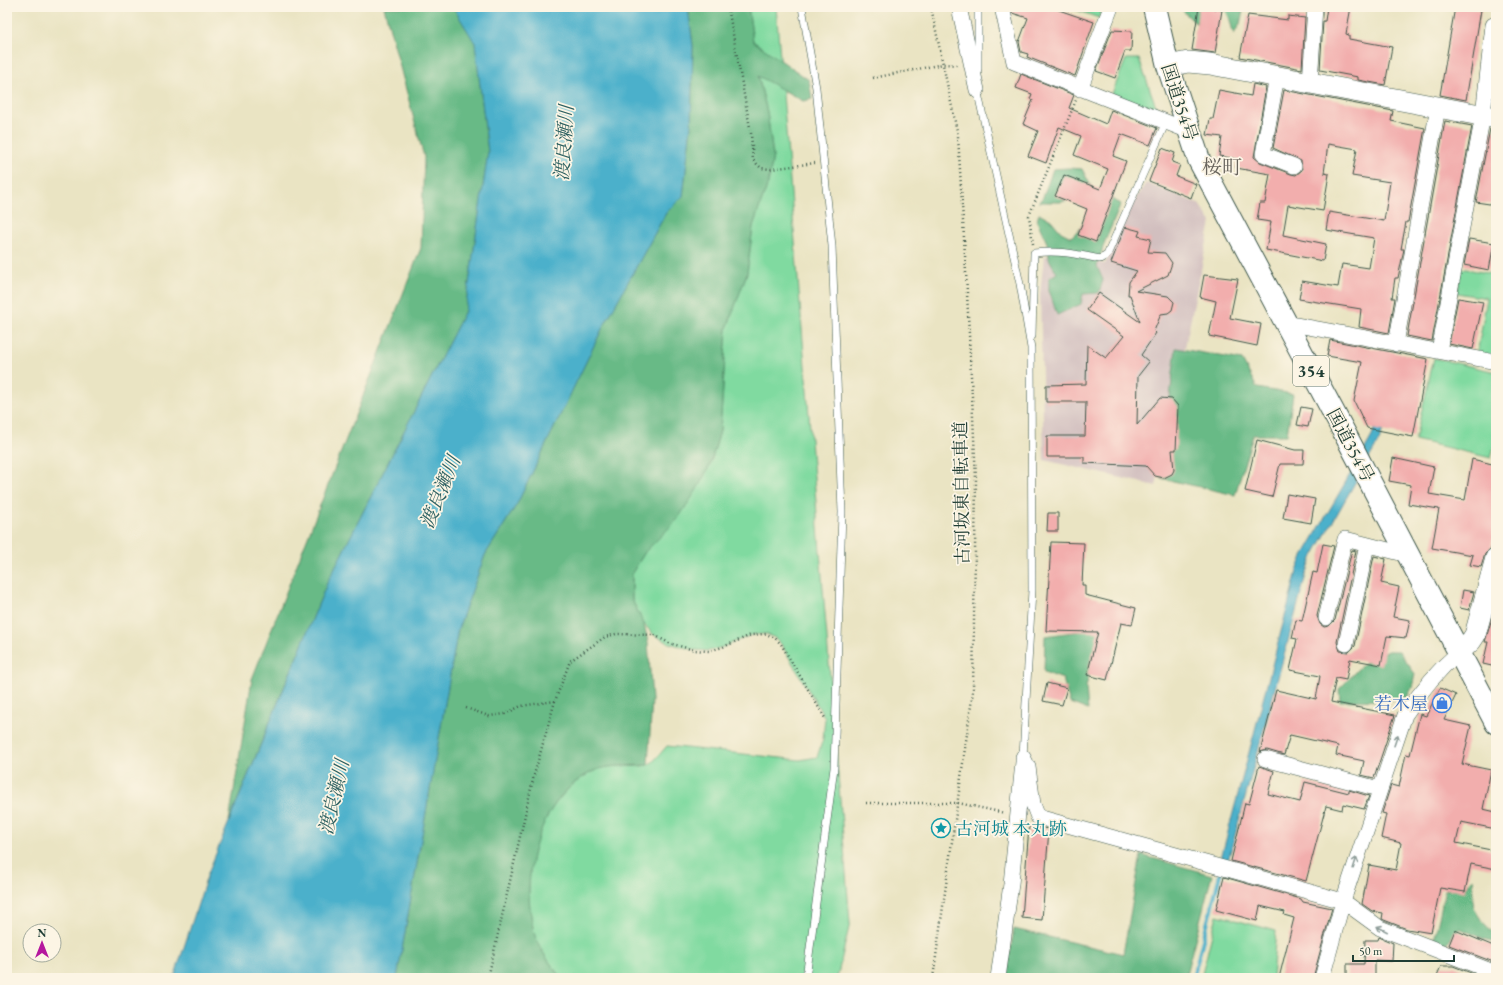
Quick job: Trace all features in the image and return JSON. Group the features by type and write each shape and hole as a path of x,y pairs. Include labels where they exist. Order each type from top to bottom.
{"highway":[{"name":"国道354号","path":"1154,7 1168,66 1199,160 1496,723"}],"street":[{"path":"959,7 977,90"},
{"path":"1002,7 1014,62 1189,131"},
{"path":"1080,88 1111,7"},
{"path":"1310,82 1315,7"},
{"path":"1439,351 1489,117 1493,25"},
{"path":"1168,66 1188,62 1210,64 1489,117"},
{"path":"1277,76 1264,154 1294,166"},
{"path":"1396,344 1438,107"},
{"path":"1286,323 1496,362"},
{"path":"1326,618 1345,539 1408,555"},
{"path":"1346,644 1367,545"},
{"path":"1322,978 1342,900 1405,715 1415,699 1475,635 1496,558"},
{"path":"1023,757 1028,767 1033,804 1038,817 1342,900 1380,928 1496,973"},
{"path":"998,978 1011,884 1023,757"},
{"path":"1265,759 1379,789"}],"lane":[{"path":"802,7 816,88 825,162 832,246 842,512 834,768 806,978"},
{"path":"978,7 977,90 1020,284 1031,348"},
{"path":"1023,757 1032,590 1031,348 1034,253 1054,251 1066,252 1100,259 1107,255 1120,223 1138,189 1166,122"}],"path":[{"path":"728,7 752,133 753,160 761,168 771,169 825,162"},
{"name":"古河坂東自転車道","path":"931,7 958,136 976,479 973,690 933,978"},
{"path":"873,78 943,64 964,65"},
{"path":"1034,253 1029,216 1080,88"},
{"path":"488,978 534,774 555,701 564,673 570,661 605,637 616,634 654,636 669,643 694,650 709,651 751,635 766,634 775,638 781,644 825,718 835,725"},
{"path":"466,708 489,716 505,714 521,706 555,701"},
{"path":"866,803 958,803 1012,814"}],"shaded area":[{"path":"1146,183 1199,204 1211,222 1156,486 1044,460 1040,294 1044,256 1068,256 1105,264 1122,219"}],"green space":[{"path":"384,7 453,7 475,42 488,152 465,311 328,581 229,821 252,679 421,248 424,157"},
{"path":"688,7 748,7 753,41 809,80 812,99 803,101 758,76 767,112 773,156 768,183 753,226 747,273 727,328 720,431 710,465 696,491 677,520 645,552 632,573 632,600 644,624 648,642 652,700 648,765 617,766 599,769 580,779 564,793 551,810 541,830 534,851 530,873 529,895 531,915 537,942 546,958 561,978 397,978 458,629 485,555 517,504 602,329 666,213 683,196 691,125 693,46"},
{"path":"748,7 776,7 850,923 837,978 561,978 546,958 535,937 529,895 530,873 540,830 550,811 563,794 579,780 598,769 610,766 641,766 650,764 667,746 800,760 817,757 823,739 825,718 781,644 775,638 766,634 751,635 723,647 709,651 694,650 669,643 654,635 644,624 632,600 632,573 645,552 677,520 710,465 720,431 727,328 747,273 753,226 768,183 773,156 767,112 758,75"},
{"path":"1068,7 1102,7 1099,18"},
{"path":"1179,7 1218,7 1213,13 1208,28 1194,22"},
{"path":"1222,7 1244,7 1240,24 1234,34 1229,17"},
{"path":"1126,59 1139,59 1159,115 1111,96"},
{"path":"1053,169 1082,169 1095,194 1110,198 1121,204 1105,241 1097,266 1103,280 1099,293 1083,294 1081,304 1057,315 1049,290 1049,278 1057,273 1049,259 1048,245 1037,221 1039,213 1051,220 1061,232 1071,237 1080,229 1091,203 1073,199 1060,202 1039,202 1043,197"},
{"path":"1496,252 1496,357 1477,354 1487,298 1457,293 1461,268 1492,274"},
{"path":"1176,348 1242,360 1257,388 1293,394 1287,435 1253,435 1235,495 1160,478"},
{"path":"1434,358 1496,372 1496,438 1491,458 1415,440"},
{"path":"1095,629 1099,633 1086,687 1088,710 1070,703 1063,679 1044,672 1045,636"},
{"path":"1389,651 1399,651 1415,674 1412,688 1407,697 1390,700 1340,701 1339,689 1356,671 1372,658"},
{"path":"1141,855 1212,875 1185,978 1006,978 1014,929 1123,954"},
{"path":"1473,878 1474,906 1481,920 1496,935 1496,944 1459,928 1445,945 1434,941 1445,890 1457,887 1466,887"},
{"path":"1217,915 1276,931 1272,978 1201,978"}],"water":[{"name":"渡良瀬川","path":"453,7 688,7 693,46 691,125 683,196 666,213 602,329 517,504 485,555 458,629 397,978 174,978 208,873 328,581 465,311 488,152 475,43"},
{"path":"1380,413 1388,415 1379,441 1313,556 1306,575 1226,872 1220,862 1297,571 1304,554 1371,438"}],"building":[{"path":"1011,7 1050,7 1094,22 1075,76 1027,57 1028,54 1021,52 1019,42 1028,18 1012,13"},
{"path":"1199,7 1222,10 1215,53 1192,50"},
{"path":"1327,7 1351,7 1346,34 1349,35 1349,39 1392,47 1385,85 1358,80 1358,77 1320,70 1323,21 1325,21"},
{"path":"1455,7 1481,10 1466,100 1440,95"},
{"path":"1248,15 1288,20 1288,16 1305,18 1302,69 1240,57"},
{"path":"1112,30 1132,31 1131,51 1125,51 1115,78 1096,71"},
{"path":"1021,74 1074,95 1069,108 1106,124 1111,110 1157,128 1150,145 1121,134 1113,156 1126,161 1096,242 1078,235 1087,209 1055,196 1064,175 1100,189 1108,169 1074,155 1081,136 1059,127 1046,163 1028,156 1038,131 1023,124 1033,100 1030,99 1032,94 1016,88"},
{"path":"1253,84 1266,87 1254,157 1260,162 1291,174 1296,175 1302,170 1301,161 1273,148 1284,90 1393,111 1391,121 1425,128 1408,222 1406,222 1401,249 1404,249 1398,278 1395,278 1392,298 1395,298 1389,333 1359,327 1361,309 1299,299 1302,281 1338,287 1342,264 1369,268 1374,238 1326,230 1329,212 1384,221 1390,182 1352,176 1357,149 1328,144 1324,173 1329,174 1323,211 1288,205 1283,235 1326,244 1323,261 1266,250 1271,222 1257,220 1260,203 1265,203 1270,174 1236,168 1237,159 1219,156 1222,137 1207,135 1210,119 1213,119 1219,90 1251,96"},
{"path":"1445,121 1472,126 1432,341 1407,336"},
{"path":"1490,129 1496,130 1496,205 1476,202"},
{"path":"1162,148 1175,153 1172,162 1180,165 1176,176 1196,184 1191,198 1149,181"},
{"path":"1125,227 1140,231 1138,236 1151,239 1148,252 1165,253 1172,263 1168,275 1136,291 1168,296 1174,302 1172,310 1168,313 1161,314 1154,331 1156,333 1141,355 1149,362 1138,376 1137,425 1160,398 1172,399 1178,406 1176,450 1172,450 1174,470 1172,474 1164,478 1155,476 1146,466 1084,463 1084,457 1047,457 1047,436 1085,436 1086,402 1046,402 1046,385 1086,384 1087,345 1106,358 1124,336 1087,310 1099,293 1140,322 1130,295 1128,295 1129,282 1137,271 1111,263"},
{"path":"1469,239 1494,243 1489,270 1464,265"},
{"path":"1204,275 1238,279 1230,318 1261,324 1257,346 1209,336 1216,301 1200,297"},
{"path":"1458,298 1483,302 1473,349 1449,344"},
{"path":"1330,340 1428,359 1413,437 1367,428 1354,401 1362,362 1327,356"},
{"path":"1301,407 1312,409 1308,427 1297,425"},
{"path":"1257,440 1295,450 1304,450 1303,464 1280,464 1272,497 1245,491"},
{"path":"1393,458 1434,467 1429,494 1465,500 1472,459 1496,465 1496,523 1491,548 1485,554 1481,567 1470,565 1473,555 1432,548 1439,509 1408,504 1411,485 1389,481"},
{"path":"1287,494 1315,499 1311,523 1283,518"},
{"path":"1048,513 1058,513 1058,531 1047,531"},
{"path":"1051,542 1084,543 1082,585 1085,585 1085,595 1136,608 1132,625 1121,623 1107,680 1087,675 1098,632 1046,631"},
{"path":"1323,544 1334,546 1317,616 1320,624 1324,627 1329,626 1335,620 1352,550 1356,551 1337,642 1340,651 1349,652 1355,646 1374,556 1386,559 1381,583 1399,587 1393,617 1410,620 1406,638 1387,636 1381,665 1350,659 1346,680 1336,678 1331,702 1395,715 1374,778 1361,775 1364,761 1336,755 1338,746 1290,735 1284,755 1267,750 1260,752 1276,690 1316,699 1320,676 1290,670 1297,639 1292,638 1296,620 1302,621 1313,572 1317,573"},
{"path":"1463,590 1474,592 1469,610 1460,608"},
{"path":"1496,604 1496,667 1483,664 1488,642 1485,642"},
{"path":"1047,683 1067,688 1062,705 1043,701"},
{"path":"1440,688 1456,695 1444,720 1471,726 1462,764 1491,770 1483,809 1496,812 1496,829 1461,822 1456,843 1496,851 1496,869 1471,864 1465,892 1440,888 1431,933 1407,929 1384,920 1382,919 1383,913 1372,911 1362,904 1369,865 1396,870 1401,843 1381,838 1386,814 1382,813 1391,785 1399,787 1406,754 1410,755 1420,714 1426,716"},
{"path":"1259,766 1274,771 1268,794 1300,802 1305,782 1349,793 1349,790 1369,796 1364,809 1343,804 1342,810 1326,806 1306,881 1231,861 1245,803 1249,804"},
{"path":"1029,826 1049,829 1042,920 1022,918"},
{"path":"1224,877 1301,899 1303,902 1332,908 1313,978 1279,978 1294,918 1284,915 1285,912 1260,906 1257,921 1216,910"},
{"path":"1455,930 1496,947 1496,963 1449,945"},
{"path":"1379,937 1393,943 1392,961 1375,960 1375,978 1347,978 1347,964 1364,964 1365,940 1378,940"},
{"path":"1441,966 1453,966 1484,978 1436,978"}],"waterway":[{"path":"1193,978 1221,871"}],"place":[{"name":"若木屋","path":"1442,703"},
{"name":"古河城 本丸跡","path":"941,828"}],"district":[{"name":"桜町","path":"1222,167"}]}
